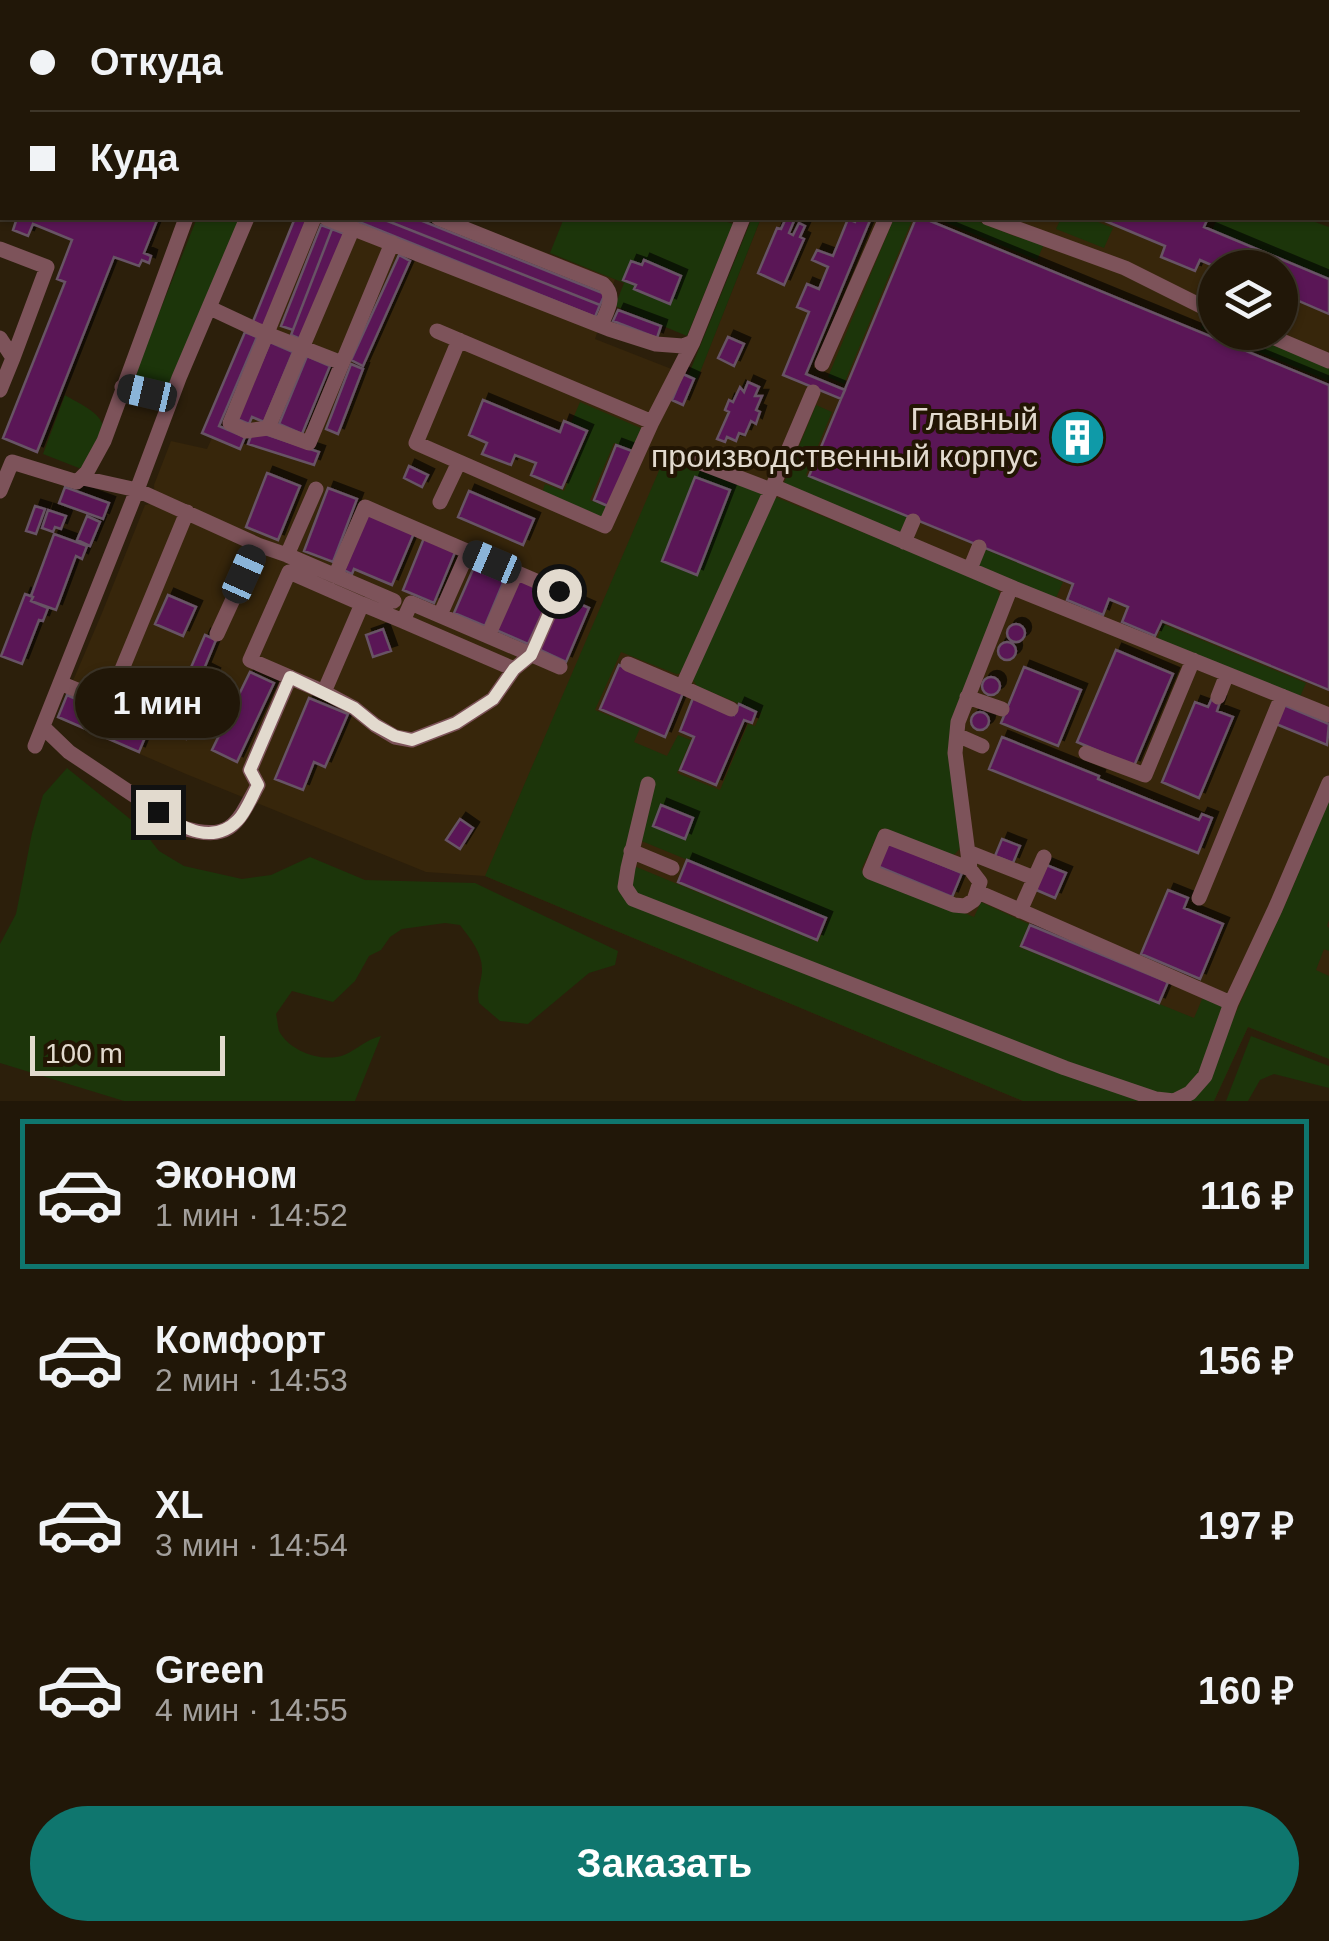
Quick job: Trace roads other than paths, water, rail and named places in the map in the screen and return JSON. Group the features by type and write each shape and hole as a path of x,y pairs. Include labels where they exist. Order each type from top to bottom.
{"lane":[{"path":"0,447 12,462 77,482 83,478 104,440 185,220"},
{"path":"35,746 245,220"},
{"path":"313,220 230,423 246,430 268,428 309,443 392,243"},
{"path":"331,220 600,326 656,344 683,346 693,342"},
{"path":"443,220 603,284 610,291 611,300 600,326"},
{"path":"460,340 416,443 605,526 693,342 742,220"},
{"path":"822,364 885,220"},
{"path":"993,220 1125,268 1198,304"},
{"path":"268,428 352,228"},
{"path":"0,248 47,267 0,390"},
{"path":"210,308 342,363"},
{"path":"437,331 652,422"},
{"path":"0,338 13,358"},
{"path":"1298,348 1329,361"},
{"path":"122,387 171,399"},
{"path":"682,687 813,392"},
{"path":"680,455 772,488 1329,715"},
{"path":"0,491 12,462"},
{"path":"440,502 459,462"},
{"path":"83,478 137,490 394,601"},
{"path":"287,555 316,489"},
{"path":"335,576 365,507 559,591 531,655 514,669 493,699 456,723 412,740 395,736 324,692 250,660 288,572 514,669"},
{"path":"108,703 187,512"},
{"path":"904,542 913,521"},
{"path":"218,634 258,544"},
{"path":"970,569 980,547"},
{"path":"440,616 468,552"},
{"path":"488,636 516,573"},
{"path":"1011,586 958,722 955,753 969,860 980,882 978,892 965,906 954,905 870,872 884,836 969,860 1034,878"},
{"path":"402,621 410,602 560,667"},
{"path":"324,692 362,604"},
{"path":"1086,752 1145,775 1193,660"},
{"path":"628,664 731,709"},
{"path":"1218,697 1228,674"},
{"path":"43,727 68,752 183,828 220,833 240,819 258,785 250,770 290,677"},
{"path":"60,683 145,718"},
{"path":"1198,898 1282,696"},
{"path":"968,697 1002,709"},
{"path":"957,736 982,746"},
{"path":"648,784 625,887 633,900 1048,1062 1174,1101 1197,1087 1211,1060 1231,1002 1329,784"},
{"path":"632,851 672,868"},
{"path":"1020,911 1044,857"},
{"path":"978,892 1231,1002"}],"place":[{"name":"Главный производственный корпус","path":"1077,437"}]}
